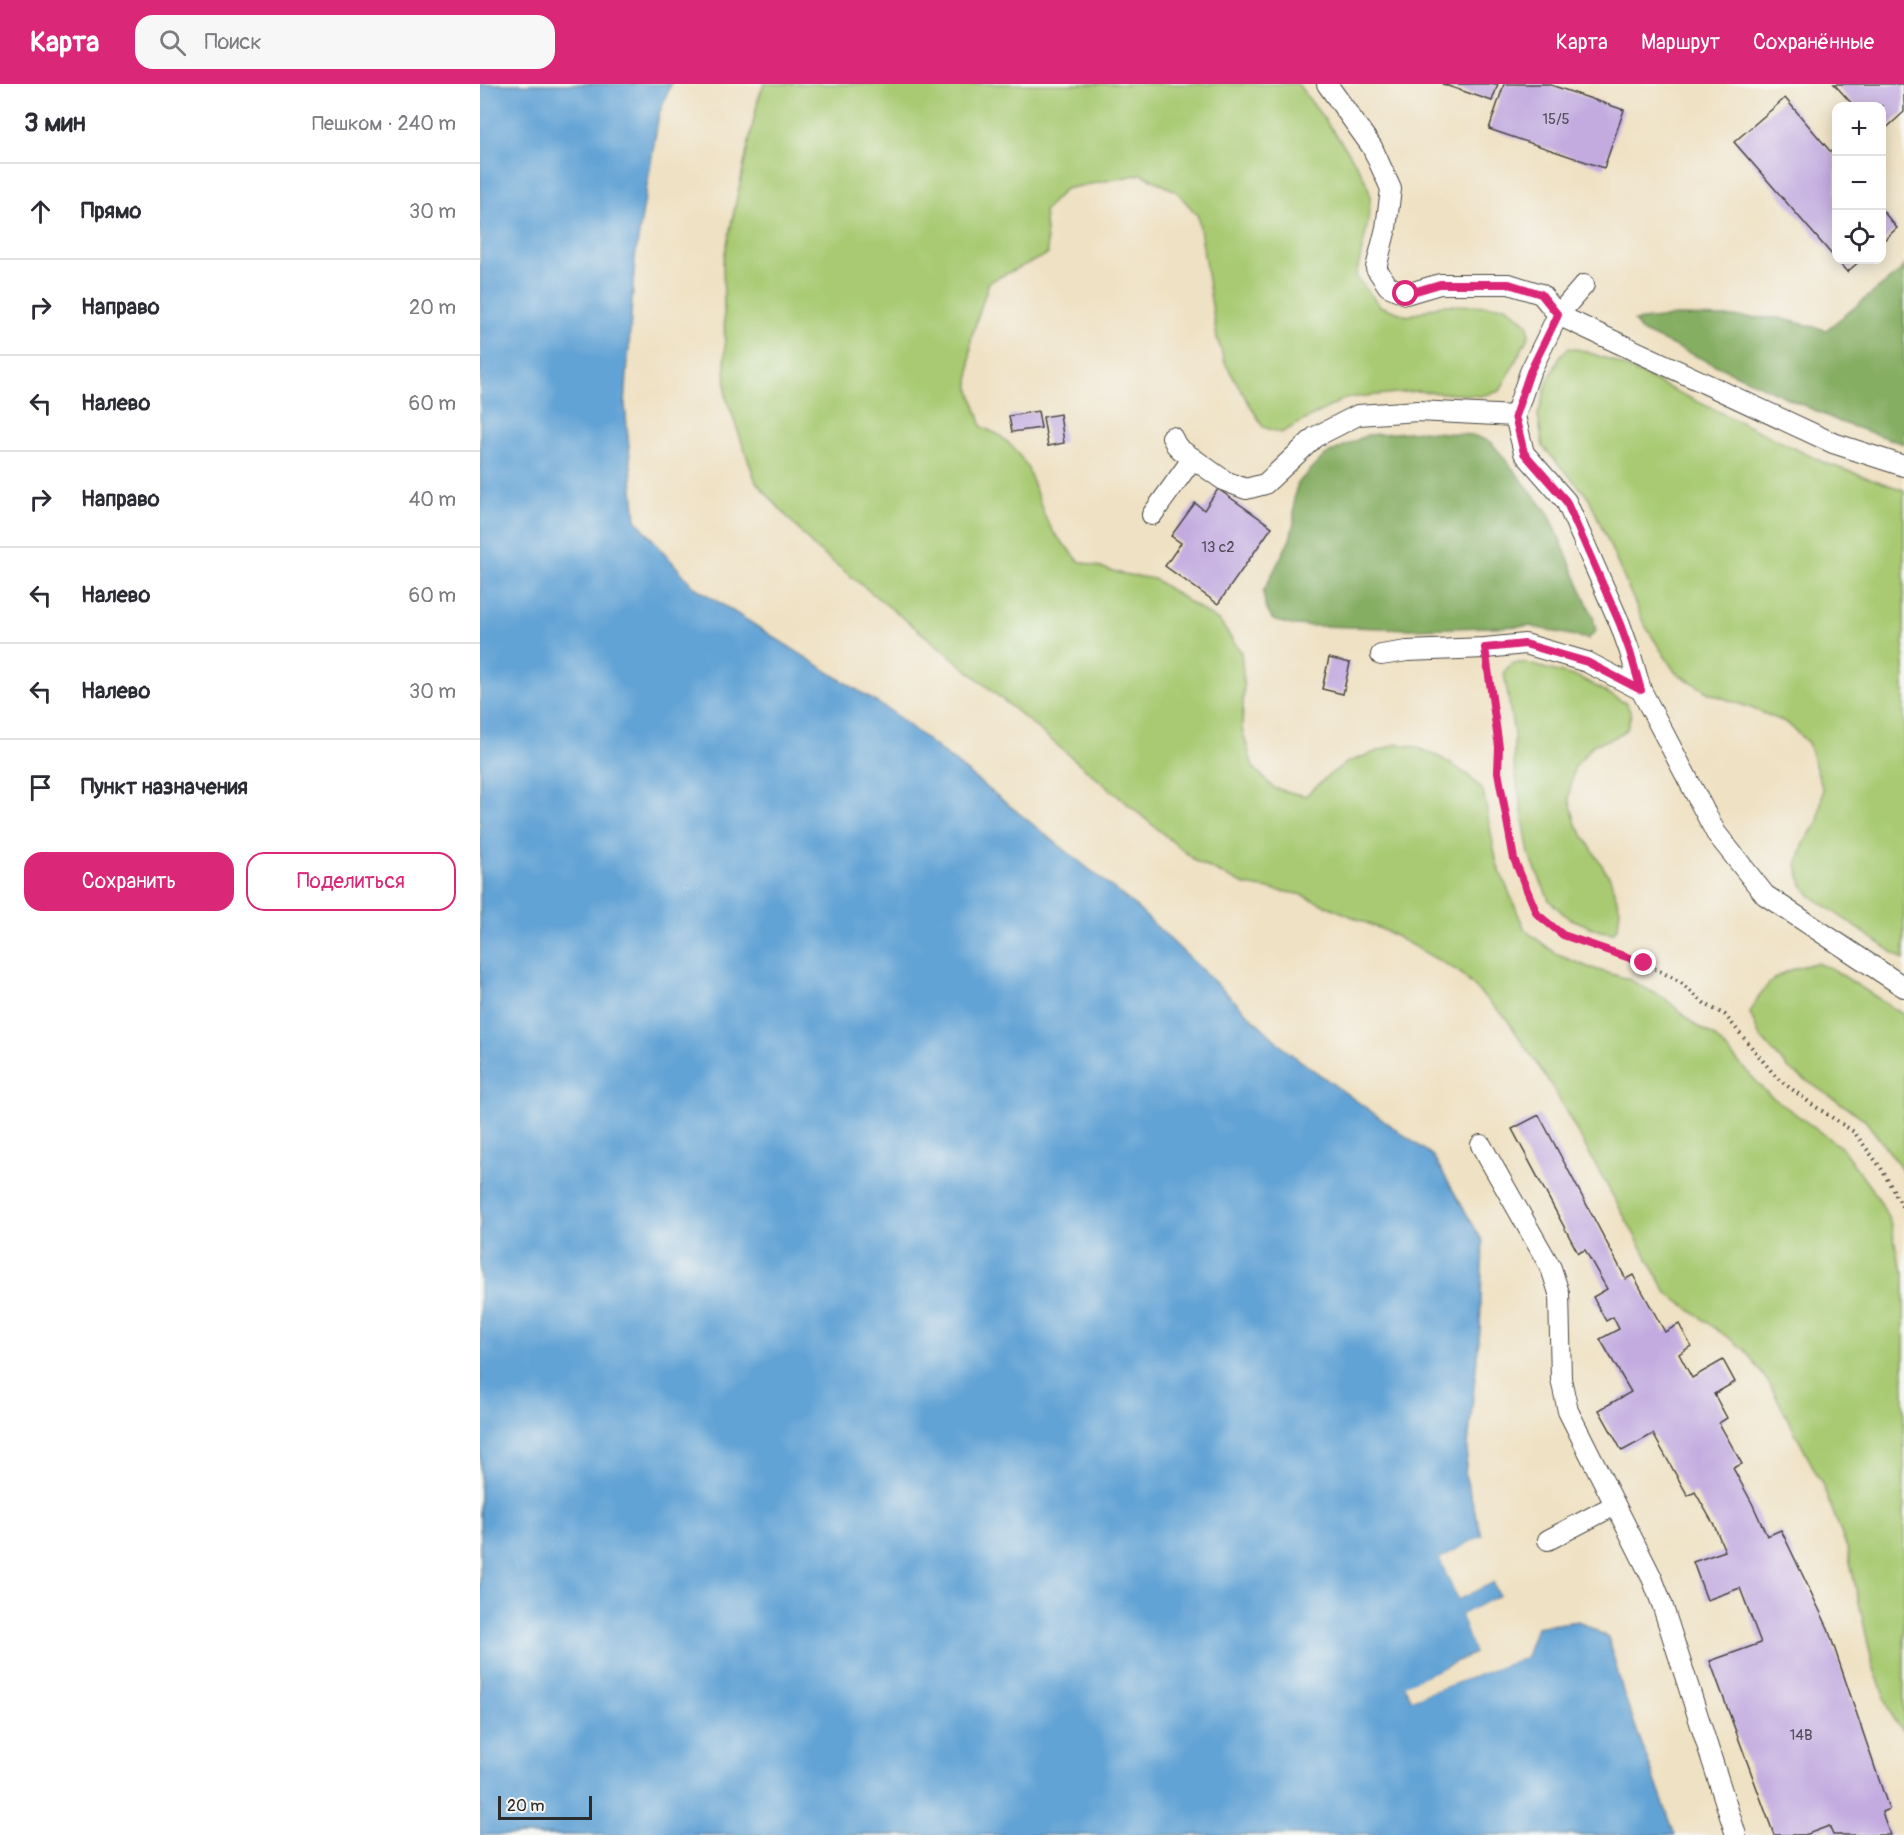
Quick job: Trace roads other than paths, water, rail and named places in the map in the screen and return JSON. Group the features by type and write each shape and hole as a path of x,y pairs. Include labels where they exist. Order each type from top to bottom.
{"lane":[{"path":"1327,84 1372,147 1391,189 1386,228 1376,268 1388,286 1406,294 1440,284 1509,284 1541,294 1558,315 1833,443 1904,466"},
{"path":"1584,285 1558,315 1530,372 1515,416 1524,453 1566,501 1620,624 1641,690 1716,833 1765,895 1904,987"},
{"path":"1172,436 1176,445 1193,459 1225,481 1246,489 1264,484 1315,437 1358,415 1418,411 1515,416"},
{"path":"1152,515 1193,459"},
{"path":"1381,655 1430,649 1485,648 1525,644 1587,662 1641,690"},
{"path":"1481,1145 1551,1268 1559,1293 1562,1379 1568,1411 1652,1578 1736,1835"},
{"path":"1548,1540 1615,1505"}],"water":[{"path":"480,84 671,84 659,114 635,258 625,405 636,520 693,586 892,712 1134,905 1287,1051 1433,1156 1483,1242 1480,1329 1465,1475 1482,1536 1440,1559 1458,1599 1493,1582 1499,1596 1461,1615 1475,1653 1405,1686 1411,1699 1526,1657 1536,1627 1578,1621 1608,1637 1624,1695 1675,1835 480,1835"}]}
